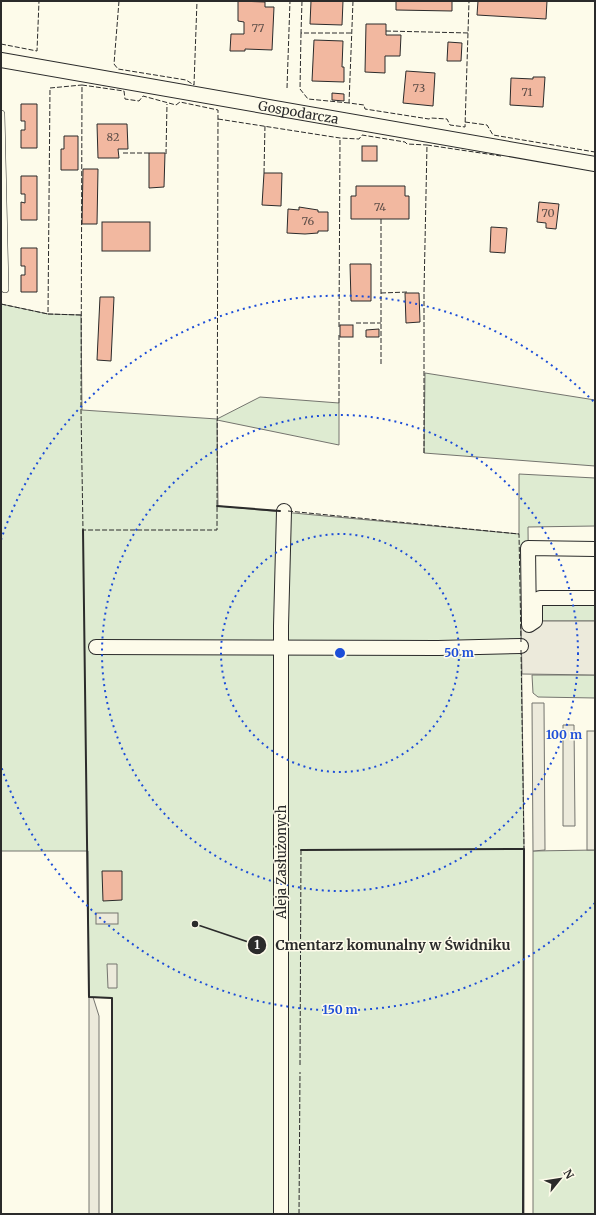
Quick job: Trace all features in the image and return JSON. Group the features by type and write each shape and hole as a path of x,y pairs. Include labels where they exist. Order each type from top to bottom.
{"street":[{"name":"Gospodarcza","path":"1,60 595,164"},
{"name":"Aleja Zasłużonych","path":"281,1214 281,648 282,533 284,511"},
{"path":"595,549 528,548 529,625 535,621 535,602 540,598 595,598"},
{"path":"96,647 281,648 521,646"}],"lane":[{"path":"1,114 5,289"}],"green space":[{"path":"1,304 48,314 81,315 82,410 217,419 260,397 339,403 339,445 217,420 218,506 519,534 519,474 595,478 595,526 528,527 529,625 521,626 524,840 524,1214 112,1214 112,998 89,997 88,851 1,851"},
{"path":"425,373 595,400 595,466 424,453"},
{"path":"540,598 595,598 595,621 535,621"},
{"path":"532,675 595,675 595,698 538,697 533,693"},
{"path":"595,850 595,1214 533,1214 533,851"}],"shaded area":[{"path":"535,621 595,621 595,675 522,674 521,625 529,625"},
{"path":"532,703 544,703 545,850 533,851"},
{"path":"563,725 574,725 575,826 563,826"},
{"path":"587,731 595,731 595,850 587,850"},
{"path":"96,913 118,913 118,924 96,924"},
{"path":"107,964 117,964 117,988 108,988"},
{"path":"89,997 93,997 99,1016 99,1214 89,1214"}],"building":[{"path":"238,1 265,2 265,7 274,7 272,50 245,49 245,51 230,51 231,34 244,34 244,22 238,21"},
{"path":"311,1 343,1 342,25 310,24"},
{"path":"396,1 452,1 452,11 396,10"},
{"path":"478,1 547,1 546,19 477,15"},
{"path":"366,24 386,24 386,35 401,35 400,56 385,56 385,73 365,72"},
{"path":"314,40 343,41 342,67 344,67 344,82 312,81"},
{"path":"448,42 462,43 461,61 447,61"},
{"path":"406,71 435,73 433,106 403,103"},
{"path":"533,77 545,77 543,107 510,105 511,78 533,79"},
{"path":"332,93 344,94 344,101 332,100"},
{"path":"21,104 37,104 37,148 21,148 21,130 25,130 25,121 21,121"},
{"path":"97,124 127,124 128,149 118,149 119,158 98,158"},
{"path":"64,136 78,136 78,170 61,170 61,149 64,149"},
{"path":"362,146 377,146 377,161 362,161"},
{"path":"149,153 165,153 164,187 149,188"},
{"path":"83,169 98,169 97,224 82,224"},
{"path":"264,173 282,173 281,206 262,205"},
{"path":"21,176 37,176 37,220 21,220 21,202 25,203 25,194 21,194"},
{"path":"356,186 405,186 405,196 409,196 409,219 351,219 351,196 356,196"},
{"path":"539,202 559,204 556,229 546,228 546,223 537,222"},
{"path":"299,207 318,210 318,212 328,212 328,231 318,231 318,233 305,234 287,233 288,209 299,210"},
{"path":"102,222 150,222 150,251 102,251"},
{"path":"491,227 507,228 505,253 490,252"},
{"path":"21,248 37,248 37,292 21,292 21,275 25,275 25,266 21,266"},
{"path":"350,264 371,264 371,301 351,301"},
{"path":"405,293 419,293 420,322 406,323"},
{"path":"100,297 114,297 111,361 97,360"},
{"path":"340,325 353,325 353,337 340,337"},
{"path":"379,329 379,337 366,337 366,330"},
{"path":"102,871 122,871 122,900 103,901"}],"fence":[{"path":"1,44 37,51 39,1"},
{"path":"119,1 114,64 118,69 186,80 194,85 197,1"},
{"path":"287,88 290,1"},
{"path":"302,1 301,33 352,33"},
{"path":"353,1 349,103 364,105 365,109 429,119 447,119 450,125 465,127 469,1"},
{"path":"386,31 469,33"},
{"path":"301,33 300,89 308,99 349,103"},
{"path":"82,85 124,91 125,99 139,101 143,96 176,105 180,102 218,110 217,530 83,530 81,410 82,85"},
{"path":"81,315 48,314 50,88 82,85"},
{"path":"166,154 167,104"},
{"path":"218,119 340,138 359,139 362,135 405,142 407,144 427,145"},
{"path":"465,122 487,125 493,135 595,152"},
{"path":"264,173 265,125"},
{"path":"339,327 340,138"},
{"path":"424,453 424,292 427,145 501,156"},
{"path":"123,153 149,153"},
{"path":"381,219 381,365"},
{"path":"381,293 408,292"},
{"path":"1,304 48,314"},
{"path":"356,323 381,323"},
{"path":"339,333 339,403"},
{"path":"288,511 519,534 521,642"},
{"path":"521,650 524,849"},
{"path":"300,1065 301,850"},
{"path":"299,1214 300,1072"}],"wall":[{"path":"217,506 280,511"},
{"path":"83,530 89,997 112,998 112,1214"},
{"path":"301,850 524,849 523,1214"}],"place":[{"name":"Cmentarz komunalny w Świdniku","path":"195,924"}]}
